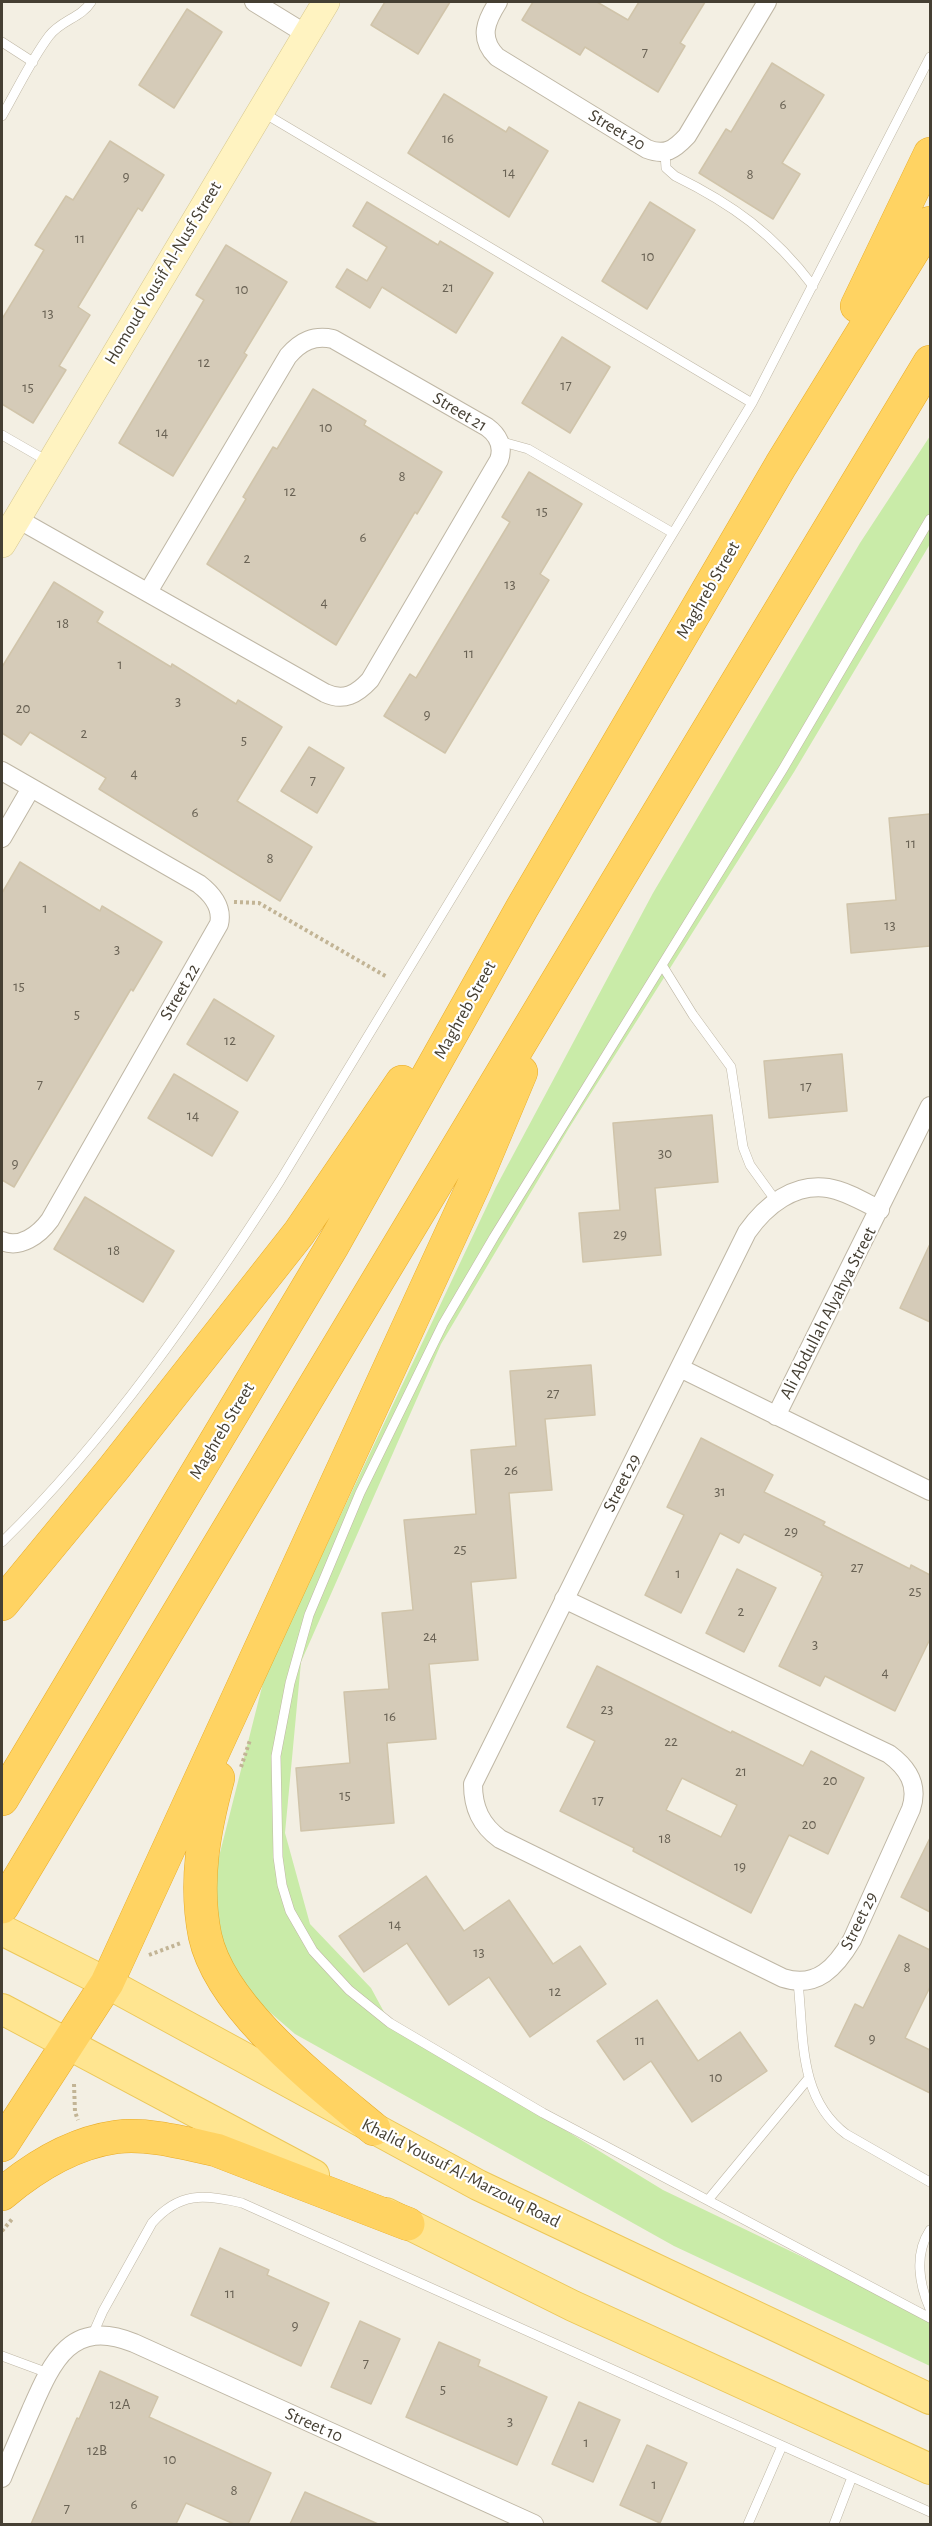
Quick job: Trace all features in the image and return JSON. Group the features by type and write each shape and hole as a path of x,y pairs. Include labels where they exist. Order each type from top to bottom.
{"highway":[{"path":"782,465 930,154"},
{"name":"Maghreb Street","path":"2,1799 333,1245 522,908 782,465 930,222"},
{"path":"2,1907 376,1286 565,966 930,362"},
{"path":"843,506 930,381"},
{"path":"4,1601 114,1468 299,1233 522,908"},
{"path":"2,2145 107,1983 474,1184 565,966"},
{"path":"242,1691 203,1844 200,1895 208,1947 218,1969 243,2007 302,2068 375,2129"},
{"path":"2,2194 49,2160 91,2144 115,2138 139,2137 186,2143 216,2150 408,2224"}],"main road":[{"name":"Khalid Yousuf Al-Marzouq Road","path":"2,1930 107,1983 478,2185 930,2399"},
{"path":"2,2009 408,2224 573,2306 930,2469"}],"street":[{"path":"254,2 306,34"},
{"name":"Homoud Yousif Al-Nusf Street","path":"2,544 326,2"},
{"name":"Street 20","path":"498,2 486,20 484,29 488,44 497,57 647,149 665,153 676,148 687,136 767,2"},
{"name":"Street 21","path":"16,518 325,693 340,698 352,695 370,680 499,460 502,450 499,441 487,427 333,339 318,337 303,342 288,356 148,592"},
{"path":"2,771 199,884 215,901"},
{"path":"2,838 31,788"},
{"name":"Street 22","path":"2,1240 11,1243 27,1240 50,1220 219,924 221,915 215,901"},
{"name":"Ali Abdullah Alyahya Street","path":"776,1416 930,1106"},
{"name":"Ali Abdullah Alyahya Street","path":"680,1368 747,1232 761,1214 776,1202 807,1189 828,1188 880,1210"},
{"path":"680,1368 930,1491"},
{"name":"Street 29","path":"564,1599 889,1754 909,1774 915,1792 911,1809 852,1940 840,1958 814,1979 798,1982 783,1978 500,1839 484,1823 474,1803 473,1784 477,1774 564,1599 680,1368"},
{"path":"2,2478 48,2373 68,2346 92,2336"},
{"name":"Street 10","path":"92,2336 112,2336 134,2343 534,2524"}],"lane":[{"path":"2,116 49,36 59,26 84,12 91,2"},
{"path":"2,42 33,62"},
{"path":"2,1542 86,1450 132,1394 233,1254 280,1180 752,403 930,57"},
{"path":"260,111 752,403"},
{"path":"665,153 666,168 675,176 749,219 800,268 813,286"},
{"path":"2,435 50,462"},
{"path":"499,441 528,449 673,533"},
{"path":"930,519 789,759 460,1293 360,1493 309,1615 300,1639 276,1756 278,1857 282,1885 290,1911 313,1951 341,1983 373,2010 543,2113 930,2318"},
{"path":"662,965 693,1015 731,1067 743,1148 750,1165 776,1202"},
{"path":"798,1982 808,2079 819,2106 835,2126 930,2182"},
{"path":"708,2200 808,2079"},
{"path":"92,2336 103,2311 152,2223 163,2211 175,2202 190,2198 224,2199 242,2203 930,2512"},
{"path":"930,2230 923,2247 920,2270 930,2308"},
{"path":"2,2356 48,2373"},
{"path":"748,2524 782,2446"},
{"path":"834,2524 852,2477"}],"path":[{"path":"215,901 260,903 398,984"},
{"path":"66,2044 75,2112 91,2144"}],"green space":[{"path":"930,436 930,544 794,772 569,1128 441,1344 301,1662 285,1833 310,1924 371,1988 390,2023 663,2190 930,2318 930,2366 674,2246 295,2034 234,1981 205,1912 265,1675 496,1187 653,893 860,543"}],"building":[{"path":"385,2 450,2 418,54 371,25"},
{"path":"533,2 597,2 628,20 639,2 705,2 680,43 685,46 658,92 585,47 580,55 522,20"},
{"path":"187,9 222,32 174,108 139,85"},
{"path":"772,63 824,95 782,163 800,174 773,219 699,173 726,129 731,132"},
{"path":"444,94 506,132 509,127 548,151 509,217 408,153"},
{"path":"110,141 164,175 142,211 138,208 78,307 90,315 59,366 66,370 33,423 2,404 2,319 44,250 35,245 66,196 73,200"},
{"path":"367,202 438,245 440,241 493,273 456,333 382,287 370,308 336,287 347,269 367,281 387,247 353,226"},
{"path":"650,202 695,230 647,309 602,281"},
{"path":"226,245 287,282 244,353 247,355 173,476 119,443 204,300 196,295"},
{"path":"562,337 610,367 570,433 522,403"},
{"path":"313,389 366,421 364,425 442,472 417,514 415,512 336,645 207,564 246,499 243,497 273,447 277,449"},
{"path":"529,472 582,504 540,574 549,580 445,753 384,716 410,674 416,678 510,522 502,517"},
{"path":"54,582 103,612 97,622 171,667 172,664 236,704 238,700 282,727 237,801 312,847 280,901 99,789 106,778 30,732 21,745 2,733 2,667"},
{"path":"309,747 344,768 317,813 281,791"},
{"path":"930,814 930,946 851,953 847,904 896,900 889,818"},
{"path":"20,862 100,911 102,906 162,942 133,991 131,989 14,1187 2,1180 2,893"},
{"path":"214,999 274,1036 247,1081 187,1044"},
{"path":"842,1054 847,1111 769,1118 764,1061"},
{"path":"174,1074 238,1112 212,1156 148,1118"},
{"path":"712,1115 718,1182 655,1188 661,1255 583,1262 579,1213 620,1210 613,1123"},
{"path":"85,1197 174,1251 143,1302 54,1249"},
{"path":"930,1244 930,1322 900,1308"},
{"path":"591,1365 595,1415 545,1419 552,1490 509,1493 516,1578 471,1582 478,1660 429,1664 436,1739 387,1743 394,1823 301,1831 296,1768 350,1763 344,1692 389,1689 382,1613 413,1610 404,1520 476,1514 471,1450 516,1446 510,1371"},
{"path":"701,1438 773,1475 764,1492 825,1522 823,1525 910,1569 911,1565 930,1575 930,1639 895,1711 825,1676 820,1686 779,1666 823,1576 822,1573 744,1534 739,1543 720,1533 681,1613 645,1595 684,1515 667,1507"},
{"path":"737,1569 776,1588 744,1652 706,1633"},
{"path":"597,1666 803,1766 811,1751 864,1778 828,1854 789,1835 751,1913 633,1851 634,1848 560,1811 595,1741 567,1727","holes":["682,1778 737,1805 721,1837 666,1810"]},
{"path":"930,1838 930,1912 901,1897"},
{"path":"426,1876 464,1931 509,1900 553,1964 580,1946 606,1984 530,2037 489,1977 449,2005 407,1943 364,1972 339,1936"},
{"path":"899,1935 930,1950 930,1987 905,2038 930,2050 930,2093 835,2046 855,2004 863,2008"},
{"path":"657,2000 698,2061 740,2032 767,2071 692,2122 651,2061 624,2080 597,2041"},
{"path":"220,2248 269,2270 267,2275 329,2303 301,2366 191,2315"},
{"path":"360,2321 400,2339 371,2404 331,2387"},
{"path":"439,2342 480,2360 478,2366 547,2397 517,2465 406,2417"},
{"path":"100,2371 158,2397 149,2417 271,2473 248,2524 234,2524 186,2503 176,2524 31,2524"},
{"path":"579,2402 620,2420 593,2482 552,2464"},
{"path":"647,2445 687,2463 660,2523 620,2505"},
{"path":"305,2492 378,2524 290,2524"}]}
